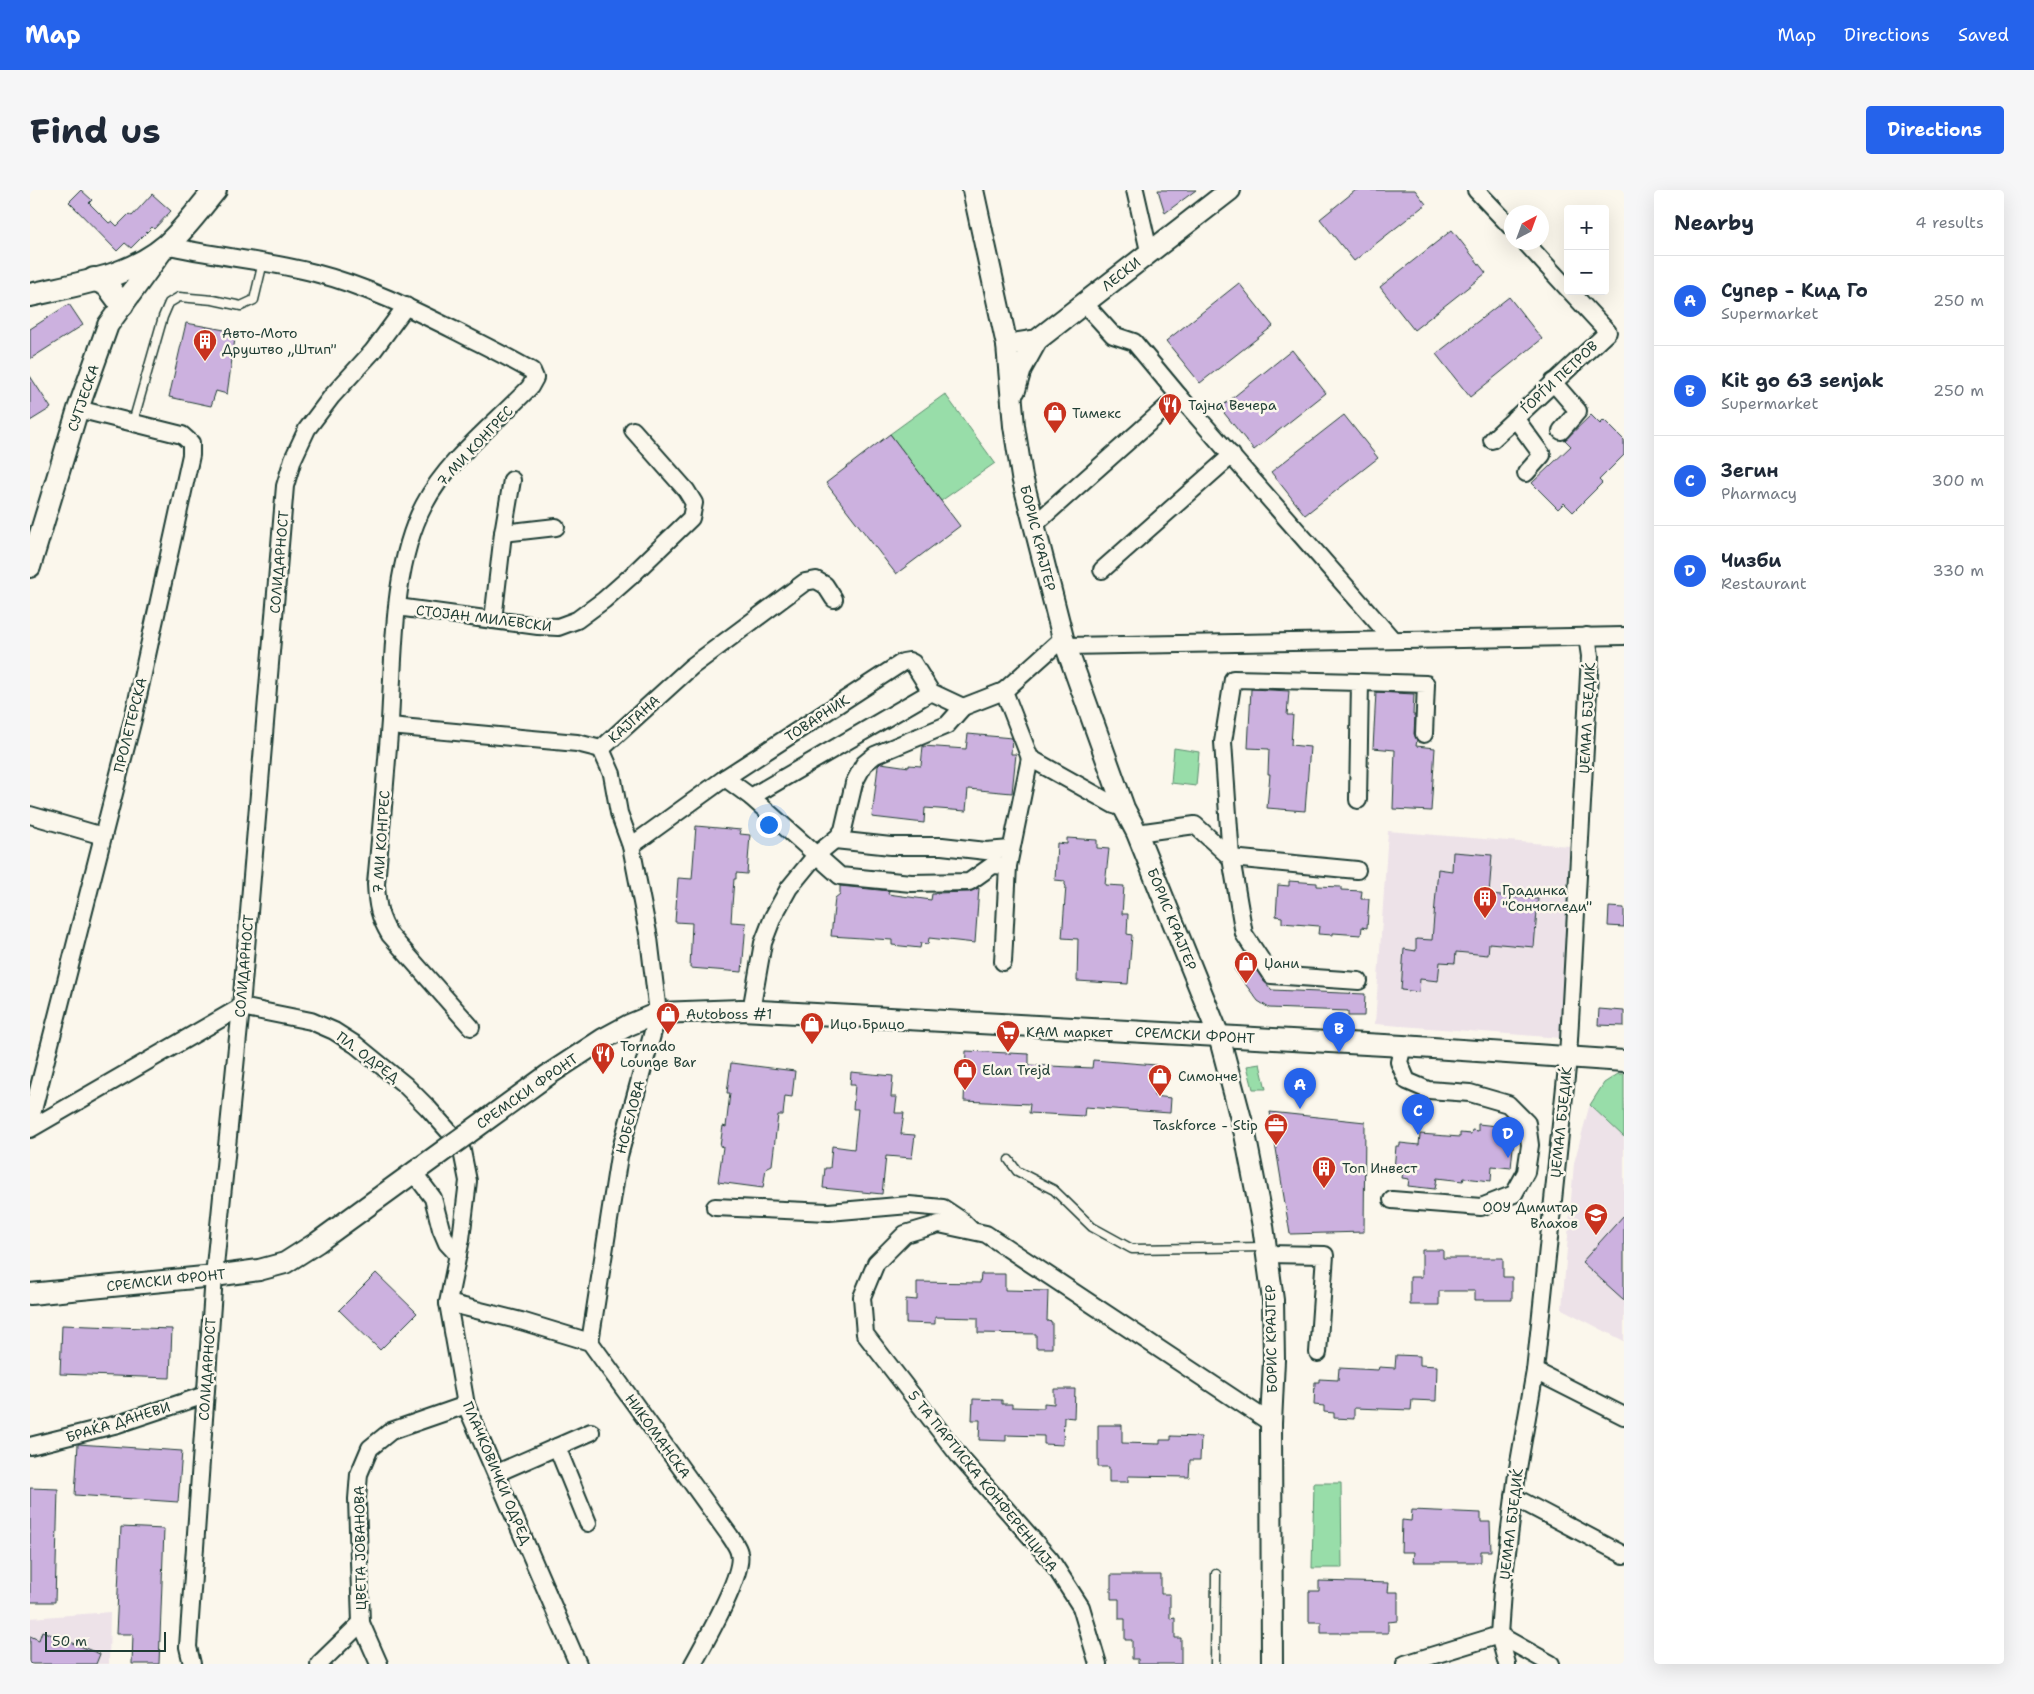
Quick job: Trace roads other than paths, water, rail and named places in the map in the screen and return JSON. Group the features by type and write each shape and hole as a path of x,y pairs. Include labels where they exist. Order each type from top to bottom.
{"main road":[{"path":"30,295 120,273 140,263 166,245 215,190"},
{"path":"94,279 107,285 122,305"}],"street":[{"name":"БОРИС КРАЈГЕР","path":"972,190 997,295 1006,344 1014,426 1022,476 1064,642 1124,808 1137,833 1219,1036 1245,1134 1266,1251 1273,1309 1274,1360 1271,1423 1272,1664"},
{"path":"1136,190 1149,251"},
{"name":"ЛЕСКИ","path":"1006,344 1042,335 1230,190"},
{"path":"1476,190 1504,220"},
{"name":"7 МИ КОНГРЕС","path":"166,245 196,253 263,262 316,273 371,291 406,306 515,361 532,371 535,378 530,387 444,475 424,504 410,537 397,607 390,726 376,884 377,904 381,920 390,935 471,1027"},
{"name":"СУТЈЕСКА","path":"30,566 78,409 108,325 166,245"},
{"name":"ЃОРЃИ ПЕТРОВ","path":"1532,250 1564,285"},
{"path":"997,295 1009,318 1019,327 1042,335 1021,369 1012,398"},
{"name":"ЃОРЃИ ПЕТРОВ","path":"1492,440 1608,332 1574,295"},
{"path":"1084,303 1113,335 1134,342 1178,396 1232,455 1392,639"},
{"name":"СОЛИДАРНОСТ","path":"192,1664 188,1647 214,1276 241,1006 285,486 293,458 308,429 332,396 373,351 406,306"},
{"path":"1554,382 1578,411 1561,432"},
{"path":"1034,525 1178,396"},
{"name":"ПРОЛЕТЕРСКА","path":"30,1122 133,719 192,455 191,443 182,435 78,409"},
{"path":"1515,418 1542,455 1526,472"},
{"name":"СТОЈАН МИЛЕВСКИ","path":"397,607 558,627 577,620 604,600 691,518 694,503 686,490 633,430"},
{"path":"1102,570 1232,455"},
{"path":"494,620 503,533 512,480"},
{"path":"503,533 556,527"},
{"name":"КАЈГАНА","path":"390,726 577,743 601,749 691,667 805,582 816,580 825,585 834,599"},
{"name":"ЏЕМАЛ БЈЕДИЌ","path":"1507,1664 1499,1635 1514,1497 1535,1371 1568,1058 1590,656 1587,636"},
{"path":"751,1011 763,943 773,917 789,888 816,855 834,840 842,830 854,783 864,764 875,755 947,725 962,707 997,694 1064,642 1624,636"},
{"name":"ТОВАРНИК","path":"631,846 725,778 903,662 908,660 913,663 931,692"},
{"path":"1359,981 1271,976 1244,934 1231,858 1223,742 1233,679 1426,684 1424,734"},
{"path":"1358,800 1360,682"},
{"path":"750,797 931,692 962,707"},
{"path":"997,694 1012,710 1030,758 1008,866 1003,962"},
{"name":"НОБЕЛОВА","path":"590,1342 619,1156 658,1013 649,938 631,846 619,814 612,774 601,749"},
{"path":"1030,758 1114,805 1124,808"},
{"path":"725,778 750,797 840,876 911,882 969,882 993,865 1008,866"},
{"path":"30,815 103,836"},
{"path":"1137,833 1195,825 1231,858 1357,870"},
{"path":"834,840 891,846 942,846 986,851 1012,849"},
{"path":"30,1129 241,1006"},
{"name":"ПЛ. ОДРЕД","path":"241,1006 311,1021 334,1031 381,1065 428,1108"},
{"name":"СРЕМСКИ ФРОНТ","path":"30,1294 214,1276 259,1270 285,1263 318,1242 548,1075 602,1039 658,1013 751,1011 1403,1046 1624,1061"},
{"path":"1392,1200 1481,1207 1514,1194 1526,1172 1530,1145 1527,1123 1508,1104 1470,1093 1428,1090 1407,1081 1399,1062 1403,1046"},
{"name":"ПЛАЧКОВИЧКИ ОДРЕД","path":"428,1108 453,1136 462,1150 468,1181 458,1255 448,1303 466,1405 578,1664"},
{"path":"414,1173 433,1198 447,1243 458,1255"},
{"path":"715,1207 829,1212 909,1205 943,1208 961,1220 972,1231"},
{"name":"5 ТА ПАРТИСКА КОНФЕРЕНЦИЈА","path":"1098,1664 1081,1607 1050,1559 960,1457 865,1334 862,1297 876,1263 905,1234 939,1224 986,1234 1271,1423"},
{"path":"1266,1251 1325,1255 1318,1353"},
{"path":"448,1303 590,1342"},
{"name":"НИКОМАНСКА","path":"590,1342 730,1536 740,1554 737,1574 693,1664"},
{"path":"1535,1371 1624,1416"},
{"name":"БРАЌА ДАНЕВИ","path":"30,1446 118,1424 205,1395"},
{"name":"ЦВЕТА ЈОВАНОВА","path":"379,1664 361,1623 357,1499 359,1474 370,1448 391,1432 466,1405"},
{"path":"497,1474 592,1432"},
{"path":"557,1447 588,1523"},
{"path":"1514,1497 1624,1555"},
{"path":"319,1664 361,1623"},
{"path":"1405,1664 1499,1635 1551,1664"}],"lane":[{"path":"133,422 163,317 169,303 179,297 213,300 241,306 246,305 254,300 263,262"},
{"path":"1009,1160 1018,1171 1054,1190 1092,1227 1132,1249 1266,1251"},
{"path":"1215,1664 1216,1574"}],"place":[{"name":"Авто-Мото Друштво „Штип\"","path":"205,362"},
{"name":"Тајна Вечера","path":"1170,426"},
{"name":"Тимекс","path":"1055,434"},
{"name":"Градинка \"Сончогледи\"","path":"1485,919"},
{"name":"Џани","path":"1246,984"},
{"name":"Autoboss #1","path":"668,1035"},
{"name":"Ицо Брицо","path":"812,1045"},
{"name":"КАМ маркет","path":"1008,1053"},
{"name":"Kit go 63 senjak","path":"1339,1053"},
{"name":"Tornado Lounge Bar","path":"603,1075"},
{"name":"Elan Trejd","path":"965,1091"},
{"name":"Симонче","path":"1160,1097"},
{"name":"Супер - Кид Го","path":"1300,1109"},
{"name":"Зегин","path":"1418,1135"},
{"name":"Taskforce - Stip","path":"1276,1146"},
{"name":"Чизби","path":"1508,1158"},
{"name":"Топ Инвест","path":"1324,1189"},
{"name":"ООУ Димитар Влахов","path":"1596,1236"}]}
